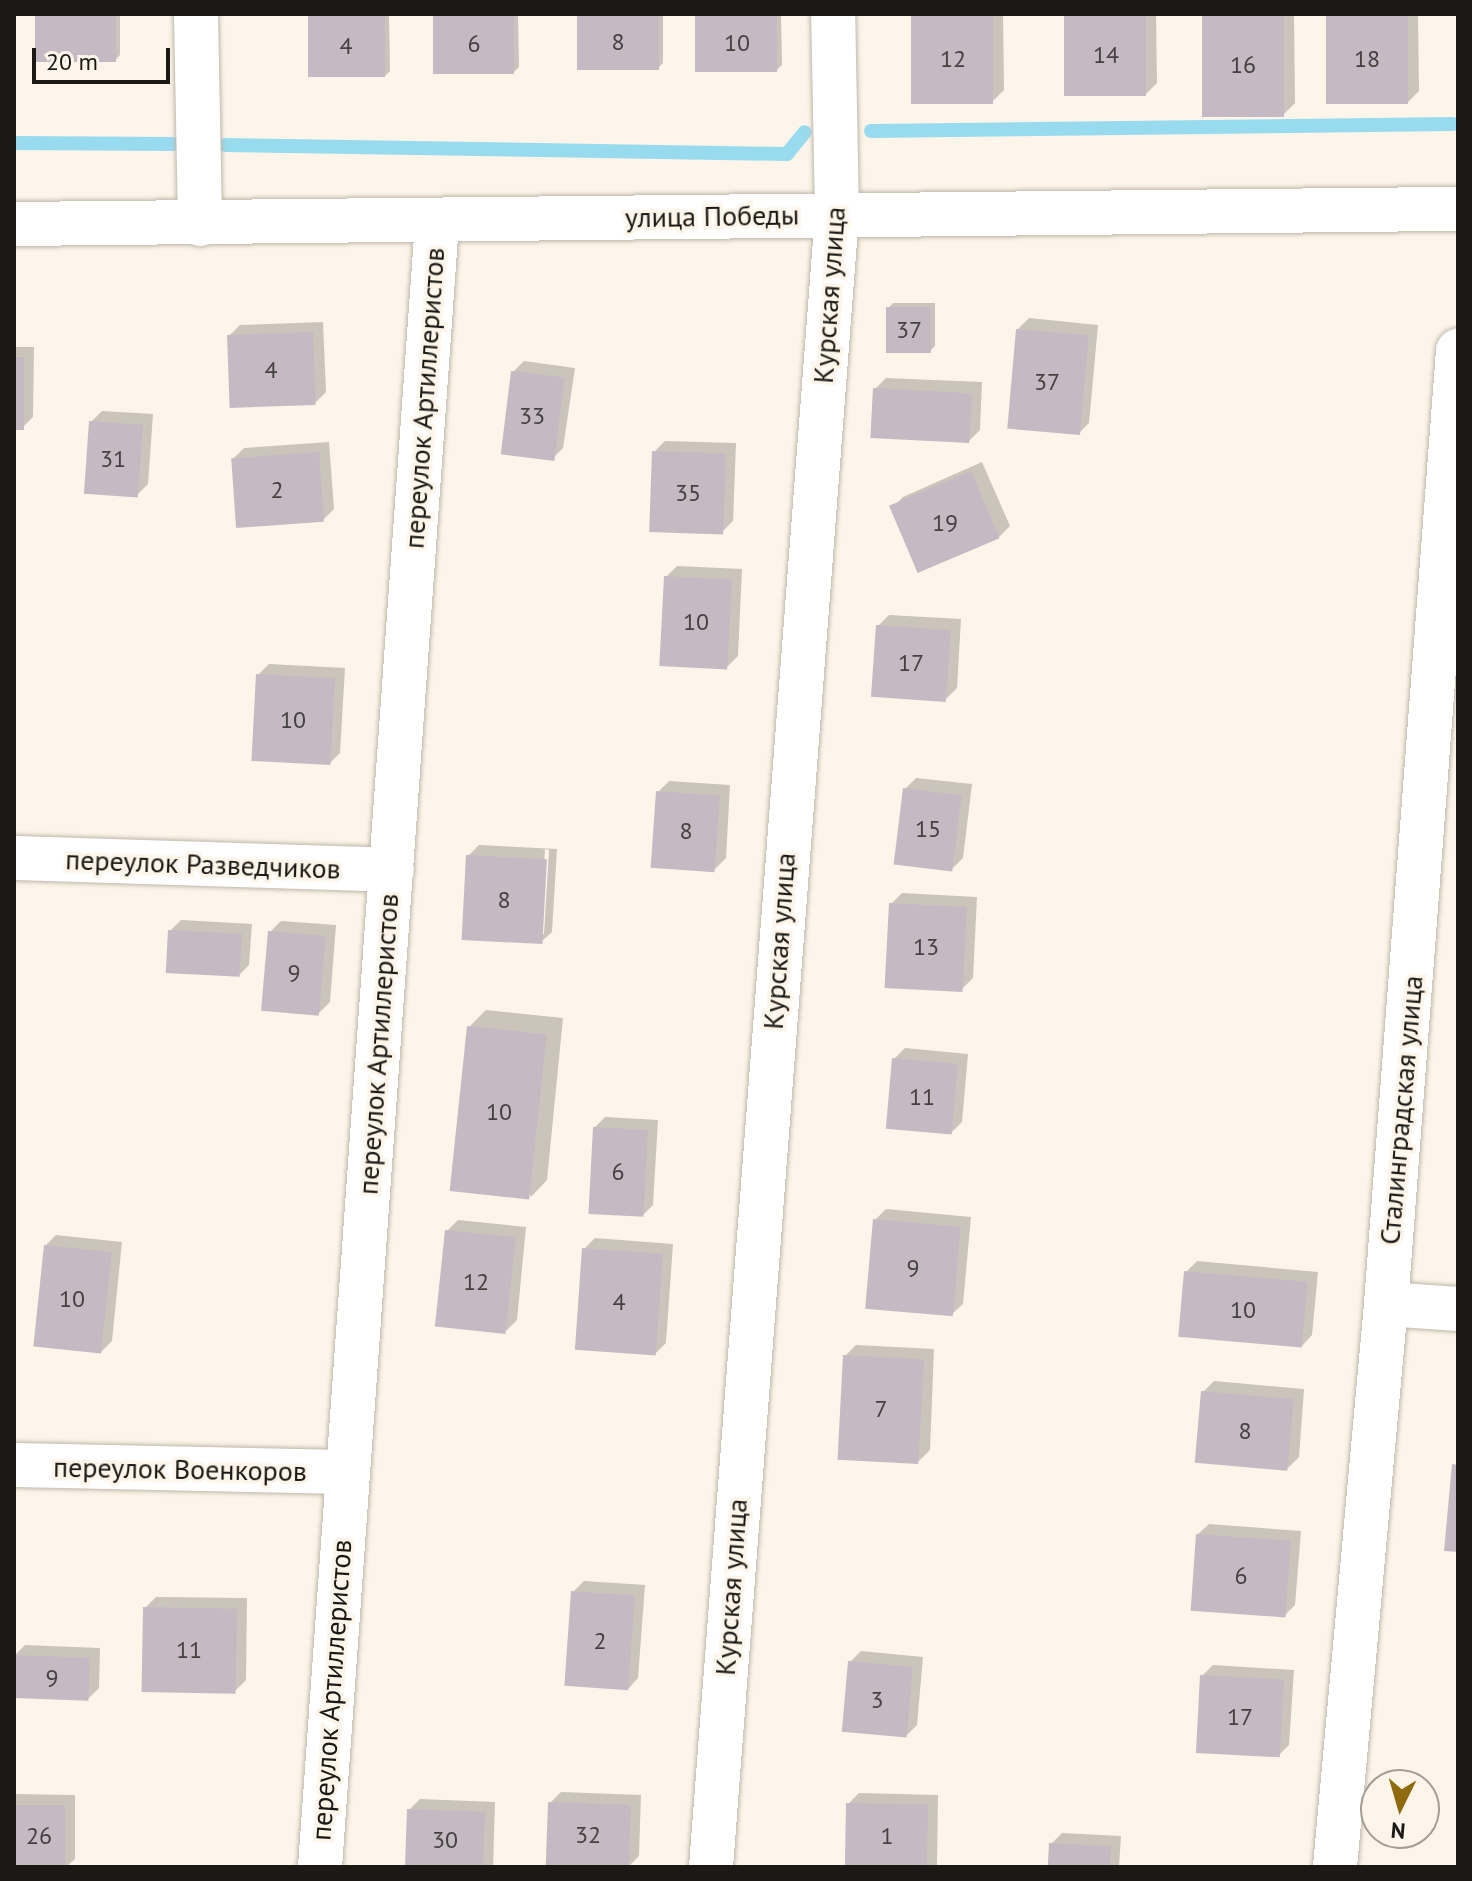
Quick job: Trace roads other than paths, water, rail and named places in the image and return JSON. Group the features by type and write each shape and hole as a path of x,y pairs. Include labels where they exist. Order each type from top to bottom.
{"street":[{"path":"196,14 200,224"},
{"name":"Курская улица","path":"711,1867 837,214 833,14"},
{"name":"улица Победы","path":"14,224 1458,209"},
{"name":"переулок Артиллеристов","path":"320,1867 345,1472 392,870 437,221"},
{"name":"Сталинградская улица","path":"1335,1867 1386,1304 1442,793 1458,351"},
{"name":"переулок Разведчиков","path":"14,858 392,870"},
{"path":"1386,1304 1458,1309"},
{"name":"переулок Военкоров","path":"14,1465 345,1472"}],"waterway":[{"path":"871,131 1453,124"},
{"path":"225,145 787,154 805,132"},
{"path":"14,143 173,144"}]}
